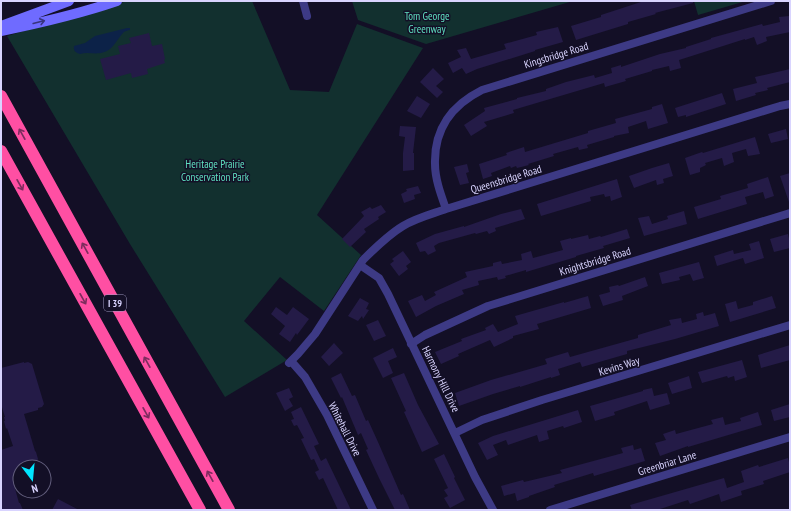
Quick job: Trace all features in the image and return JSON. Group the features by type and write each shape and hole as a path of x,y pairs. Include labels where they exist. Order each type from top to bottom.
{"highway":[{"name":"I 39","path":"1,96 229,510"},
{"name":"I 39","path":"1,151 200,510"}],"main road":[{"path":"1,26 69,1"},
{"path":"1,31 74,14 116,1"}],"street":[{"path":"303,1 307,16"},
{"name":"Kingsbridge Road","path":"446,209 436,176 435,164 437,139 452,112 465,100 482,90 771,1"},
{"name":"Queensbridge Road","path":"290,362 316,334 360,265 372,250 388,236 403,226 446,209 790,104"},
{"name":"Knightsbridge Road","path":"411,344 432,332 488,306 790,213"},
{"name":"Harmony Hill Drive","path":"360,265 379,278 388,294 475,477 493,510"},
{"name":"Kevins Way","path":"455,433 482,420 542,400 790,325"},
{"name":"Whitehall Drive","path":"290,362 305,377 327,414 373,510"},
{"name":"Greenbriar Lane","path":"550,510 790,437"}],"green space":[{"name":"Heritage Prairie Conservation Park","path":"127,1 252,1 290,90 329,92 357,24 423,48 317,215 361,255 324,311 280,277 244,321 287,360 225,397 130,244 7,36"},
{"name":"Tom George Greenway","path":"352,1 573,1 426,44 358,20"},
{"path":"694,1 746,1 698,15"}],"water":[{"path":"130,28 130,30 124,32 110,49 102,53 80,54 74,50 74,46 85,43 95,36"}],"building":[{"path":"644,1 693,1 693,3 655,13 656,14 628,22 628,24 576,40 571,26 601,17 601,15"},
{"path":"789,16 790,32 766,37 767,41 757,45 754,37 745,39 679,60 681,68 670,71 669,66 652,70 625,79 626,81 605,87 604,83 513,110 514,113 484,122 487,126 471,136 464,125 485,111 484,108 546,91 546,89 566,82 594,75 595,78 612,73 611,68 621,65 621,67 660,54 686,48 711,38 762,24 763,26 780,22 779,17"},
{"path":"558,27 563,42 477,69 466,74 462,68 453,73 448,63 461,57 457,50 466,48 471,59 506,49 504,44 537,35 536,32"},
{"path":"149,33 152,46 162,44 165,63 147,69 148,74 132,78 131,73 106,80 100,59 120,54 118,46 131,43 129,38"},
{"path":"433,68 444,79 436,86 443,92 437,98 420,82"},
{"path":"790,69 790,82 767,88 768,90 755,93 756,95 736,101 733,89 757,83 755,77"},
{"path":"722,93 726,104 686,117 686,115 678,117 675,108"},
{"path":"417,96 430,104 421,118 407,111"},
{"path":"662,104 668,123 648,129 646,121 628,127 629,133 614,136 587,145 588,148 579,150 578,147 553,154 554,156 517,168 516,166 511,168 510,166 491,173 492,176 483,179 479,164 507,155 506,153 524,147 525,152 588,133 588,131 616,123 615,119 652,109 652,107"},
{"path":"400,126 416,127 413,153 414,170 403,171 405,137 399,136"},
{"path":"786,129 788,139 771,143 768,134"},
{"path":"755,137 760,154 748,156 746,149 732,153 734,162 724,166 722,158 705,163 706,165 700,168 700,172 690,175 685,158"},
{"path":"669,163 673,176 663,179 664,183 657,185 656,180 634,188 629,176"},
{"path":"467,164 469,172 466,173 469,183 460,185 454,167"},
{"path":"790,173 790,202 789,202 780,176"},
{"path":"768,177 774,196 765,199 763,192 745,197 747,204 698,219 694,207 721,199 720,196 748,188 747,184"},
{"path":"617,179 622,197 611,201 610,196 605,197 604,194 590,197 591,201 541,216 537,204"},
{"path":"418,186 421,193 414,195 415,199 404,203 401,194 407,191 406,189"},
{"path":"381,205 386,212 378,217 379,219 364,229 366,232 350,247 342,239 364,216 361,212 370,207 372,209"},
{"path":"521,209 525,219 495,228 496,231 489,234 487,231 475,233 439,243 434,246 436,251 428,255 425,251 420,252 416,243 435,234 464,227 501,214"},
{"path":"684,211 687,224 644,236 638,218 649,216 652,224 668,219 667,216"},
{"path":"627,229 630,238 603,246 604,248 576,257 526,272 526,270 505,276 506,278 498,280 497,277 478,281 479,285 462,290 464,294 436,306 416,317 408,301 422,295 425,301 436,295 434,292 467,277 465,272 493,266 493,263 501,261 502,264 522,260 521,254 531,251 533,258 563,250 560,241 571,238 588,235 589,239"},
{"path":"788,234 790,248 774,252 770,239"},
{"path":"759,241 764,258 745,264 743,258 717,266 714,256 733,250 734,254 751,250 749,244"},
{"path":"403,251 411,262 406,266 408,269 399,276 390,264 394,261 392,259"},
{"path":"699,262 704,278 693,281 690,274 679,277 680,280 662,284 659,273"},
{"path":"645,277 648,286 622,296 623,300 603,306 599,295 610,292 609,287 619,286"},
{"path":"588,296 591,308 537,324 539,329 513,336 513,338 494,347 490,340 458,354 459,356 441,364 435,352 462,341 461,339 486,330 485,328 493,324 498,332 518,324 515,316"},
{"path":"772,296 776,308 730,322 725,304 736,301 738,309 753,305 753,302"},
{"path":"360,298 369,303 366,309 369,310 363,319 362,316 358,321 348,316"},
{"path":"276,307 287,315 293,307 309,319 290,342 279,334 285,326 271,314"},
{"path":"703,312 704,316 715,313 719,326 627,351 627,354 582,367 580,362 558,369 560,375 493,394 459,406 455,393 491,380 547,364 545,359 568,352 570,357 638,338 638,335 671,325 669,320 681,318 682,323 697,319 696,314"},
{"path":"378,320 386,336 374,341 366,325"},
{"path":"334,343 343,353 329,366 321,357"},
{"path":"790,345 790,360 761,368 758,355"},
{"path":"393,348 397,357 388,361 393,373 383,378 373,358"},
{"path":"742,360 747,377 735,381 734,376 728,378 727,376 702,383 698,372"},
{"path":"24,362 32,364 44,404 42,407 38,408 38,410 24,414 38,459 12,459 12,499 18,499 23,510 1,510 1,450 13,446 7,428 6,429 4,421 5,417 1,404 1,368"},
{"path":"341,373 352,396 355,395 366,421 368,420 401,495 403,494 410,510 395,510 366,450 368,449 361,433 358,435 342,397 341,398 331,378"},
{"path":"404,373 418,405 439,444 422,452 391,378"},
{"path":"689,376 692,388 672,394 668,383"},
{"path":"289,388 293,397 289,399 293,406 285,411 276,393"},
{"path":"652,388 654,396 667,393 670,404 650,410 647,401 614,412 615,415 595,421 590,406"},
{"path":"790,404 790,417 774,421 771,410"},
{"path":"301,407 319,444 314,446 321,461 326,458 351,510 338,510 323,478 319,480 315,472 319,470 314,459 311,460 301,439 304,438 297,425 294,426 291,420 294,419 291,412"},
{"path":"578,410 582,422 564,428 563,426 547,431 549,439 539,442 537,435 508,445 506,440 493,445 498,455 487,460 478,443 493,436"},
{"path":"758,412 762,425 688,446 660,456 655,443 666,440 663,434 675,430 676,434 713,424 711,420 723,417 725,425 741,421 740,418"},
{"path":"633,445 634,450 641,448 645,461 594,476 593,473 554,485 555,487 517,501 515,493 504,496 501,486 523,480 524,482 562,473 560,470 623,453 621,448"},
{"path":"444,454 465,500 450,508 444,498 448,496 444,490 448,488 434,459"},
{"path":"788,458 790,472 763,481 764,484 741,491 742,495 721,502 719,494 690,504 688,500 657,510 632,510 630,505 724,478 727,488 744,482 741,471 758,465 759,467"},
{"path":"58,499 79,510 52,510"}]}
